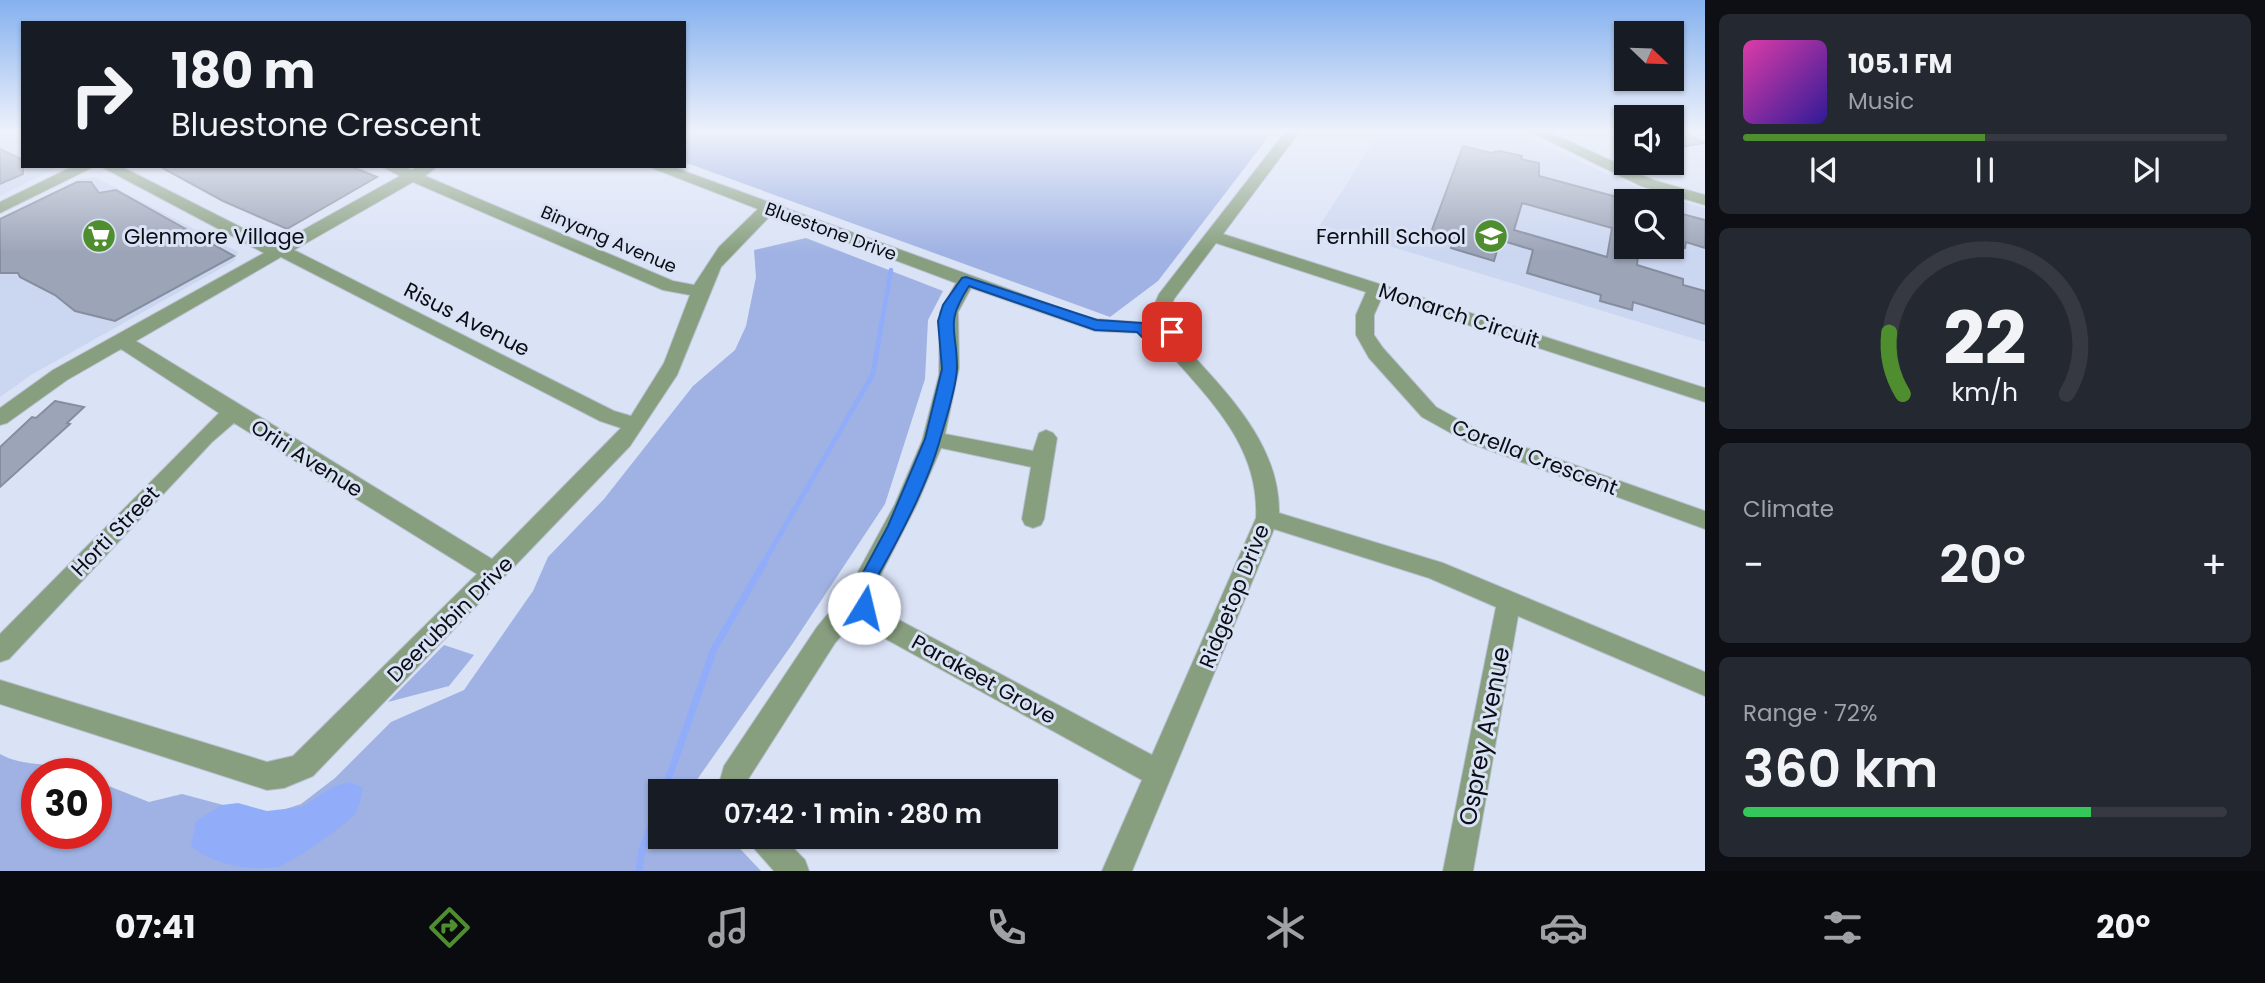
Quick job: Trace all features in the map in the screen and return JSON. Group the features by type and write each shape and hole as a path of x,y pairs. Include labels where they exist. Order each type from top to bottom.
{"street":[{"path":"0,208 75,172"},
{"name":"Risus Avenue","path":"119,172 607,416 635,425"},
{"name":"Binyang Avenue","path":"402,172 669,286 699,291"},
{"path":"0,418 42,386 419,172"},
{"name":"Bluestone Drive","path":"670,172 966,281 1095,325 1155,327"},
{"path":"1155,327 1165,298 1262,172"},
{"path":"1623,172 1647,183 1705,200"},
{"name":"Deerubbin Drive","path":"0,692 267,776 284,774 313,757 611,454 635,425 672,367 699,291 723,253 769,208"},
{"name":"Monarch Circuit","path":"1213,236 1705,395"},
{"path":"733,779 826,635 836,623 864,608 861,593 863,585 896,528 933,439 949,369 945,321 950,305 966,281"},
{"name":"Corella Crescent","path":"1376,289 1363,322 1364,335 1376,353 1429,412 1464,433 1705,520"},
{"name":"Ridgetop Drive","path":"1117,871 1267,518 1268,489 1255,451 1240,428 1155,327"},
{"name":"Oriri Avenue","path":"121,340 495,573"},
{"name":"Horti Street","path":"0,651 205,437 233,412"},
{"path":"1033,519 1046,438"},
{"path":"933,439 1043,461"},
{"path":"1267,518 1422,565 1705,684"},
{"name":"Osprey Avenue","path":"1458,871 1510,601"},
{"name":"Parakeet Grove","path":"864,608 875,620 1159,774"},
{"path":"774,849 794,871"}],"shaded area":[{"path":"0,172 49,172 0,196"},
{"path":"711,172 1242,172 1158,281 1110,317"},
{"name":"Fernhill School","path":"1355,172 1602,172 1641,189 1614,189 1614,259 1684,259 1684,202 1705,208 1705,342 1320,225"},
{"name":"Glenmore Village","path":"95,177 238,252 234,261 31,375 0,397 0,218 80,179"},
{"path":"806,238 943,291 928,320 925,379 885,504 793,643 697,779 648,779 648,849 740,849 761,871 0,871 0,754 21,761 21,849 112,849 112,787 149,802 182,794 264,816 301,804 335,778 391,722 464,690 533,591 548,557 604,499 693,386 735,350 746,326 756,277 754,250"},
{"path":"444,645 474,655 449,686 388,702"},
{"path":"350,782 363,788 355,814 295,859 278,867 232,865 210,858 191,846 196,821 222,805 238,803 267,811 302,807 334,786"}],"building":[{"path":"0,172 23,172 23,174 0,184"},
{"path":"169,172 364,172 377,177 287,229 223,201"},
{"path":"1453,172 1539,172 1539,176 1614,196 1614,259 1638,259 1637,265 1683,279 1683,285 1705,291 1705,324 1633,302 1632,310 1600,301 1601,295 1527,273 1533,250 1500,240 1494,261 1451,248 1453,242 1430,235","holes":["1522,203 1612,228 1607,257 1514,230"]},
{"name":"Glenmore Village","path":"77,182 91,182 99,193 116,190 234,256 115,321 75,311 55,295 20,277 18,273 0,273 0,219"},
{"path":"1684,214 1705,220 1705,248 1686,242 1685,248"},
{"path":"55,401 84,407 67,423 70,424 0,487 0,447 32,417 36,418"}],"waterway":[{"path":"882,322 891,270"},
{"path":"763,564 873,374 882,321"},
{"path":"668,779 714,649 764,563"},
{"path":"639,871 648,834"}],"place":[{"name":"Glenmore Village","path":"99,236"},
{"name":"Fernhill School","path":"1491,236"}],"route":[{"path":"864,608 861,593 863,585 896,528 933,439 950,361 945,321 950,305 966,281 1095,325 1142,327 1147,333 1161,337 1172,332"}]}
